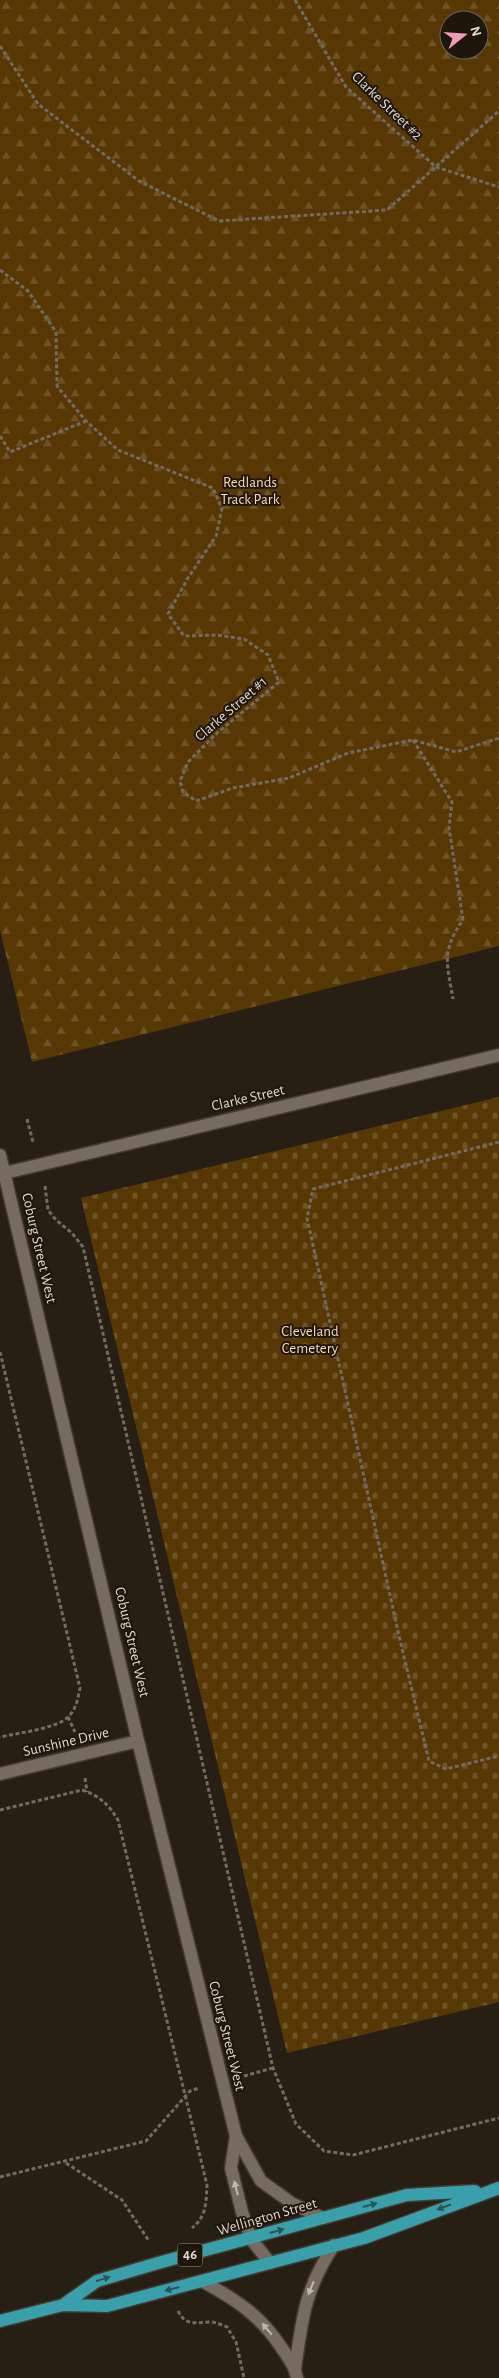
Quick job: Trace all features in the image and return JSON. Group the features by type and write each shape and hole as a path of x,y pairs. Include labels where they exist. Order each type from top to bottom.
{"main road":[{"name":"Wellington Street","path":"63,2305 97,2281 323,2218 407,2196 494,2189"},
{"name":"Wellington Street","path":"0,2321 63,2305 107,2306 364,2238 494,2189"}],"street":[{"name":"Clarke Street","path":"5,1173 499,1055"},
{"name":"Coburg Street West","path":"0,1154 138,1741 236,2136 261,2181 293,2204 323,2218"},
{"name":"Sunshine Drive","path":"0,1774 138,1741"},
{"name":"Coburg Street West","path":"236,2136 231,2168 251,2239 270,2263"},
{"path":"296,2373 305,2304 319,2268 334,2245"},
{"path":"202,2281 237,2300 254,2313 270,2330 296,2373"}],"path":[{"name":"Clarke Street #2","path":"294,0 346,87 436,167 499,187"},
{"path":"0,46 38,104 139,181 219,220 387,210 499,111"},
{"name":"Clarke Street #1","path":"0,270 28,291 56,332 57,386 86,421 118,450 213,488 222,508 216,536 188,578 168,614 184,636 217,635 244,639 268,655 279,682 217,733 188,762 180,781 183,792 196,801 233,788 289,778 348,753 413,740 456,752 499,738"},
{"path":"0,436 10,452 86,421"},
{"path":"413,740 452,802 449,827 463,920 453,934 446,958 453,999"},
{"path":"27,1119 30,1129"},
{"path":"499,1142 313,1189 306,1218 396,1626 429,1761 446,1769 499,1756"},
{"path":"47,1197 48,1210 56,1220 72,1232 83,1247 273,2068 296,2124 324,2151 353,2155 499,2118"},
{"path":"0,1352 80,1688 78,1700 68,1717 53,1725 0,1738"},
{"path":"68,1717 74,1729"},
{"path":"85,1778 87,1792"},
{"path":"0,1810 82,1790 106,1802 118,1820 207,2184 206,2209 198,2223 188,2231"},
{"path":"244,2076 273,2068"},
{"path":"0,2177 146,2141 190,2091 199,2088"}],"green space":[{"name":"Redlands Track Park","path":"0,0 499,0 499,946 32,1062 0,930"},
{"name":"Cleveland Cemetery","path":"499,1097 499,2002 287,2053 81,1198"}]}
